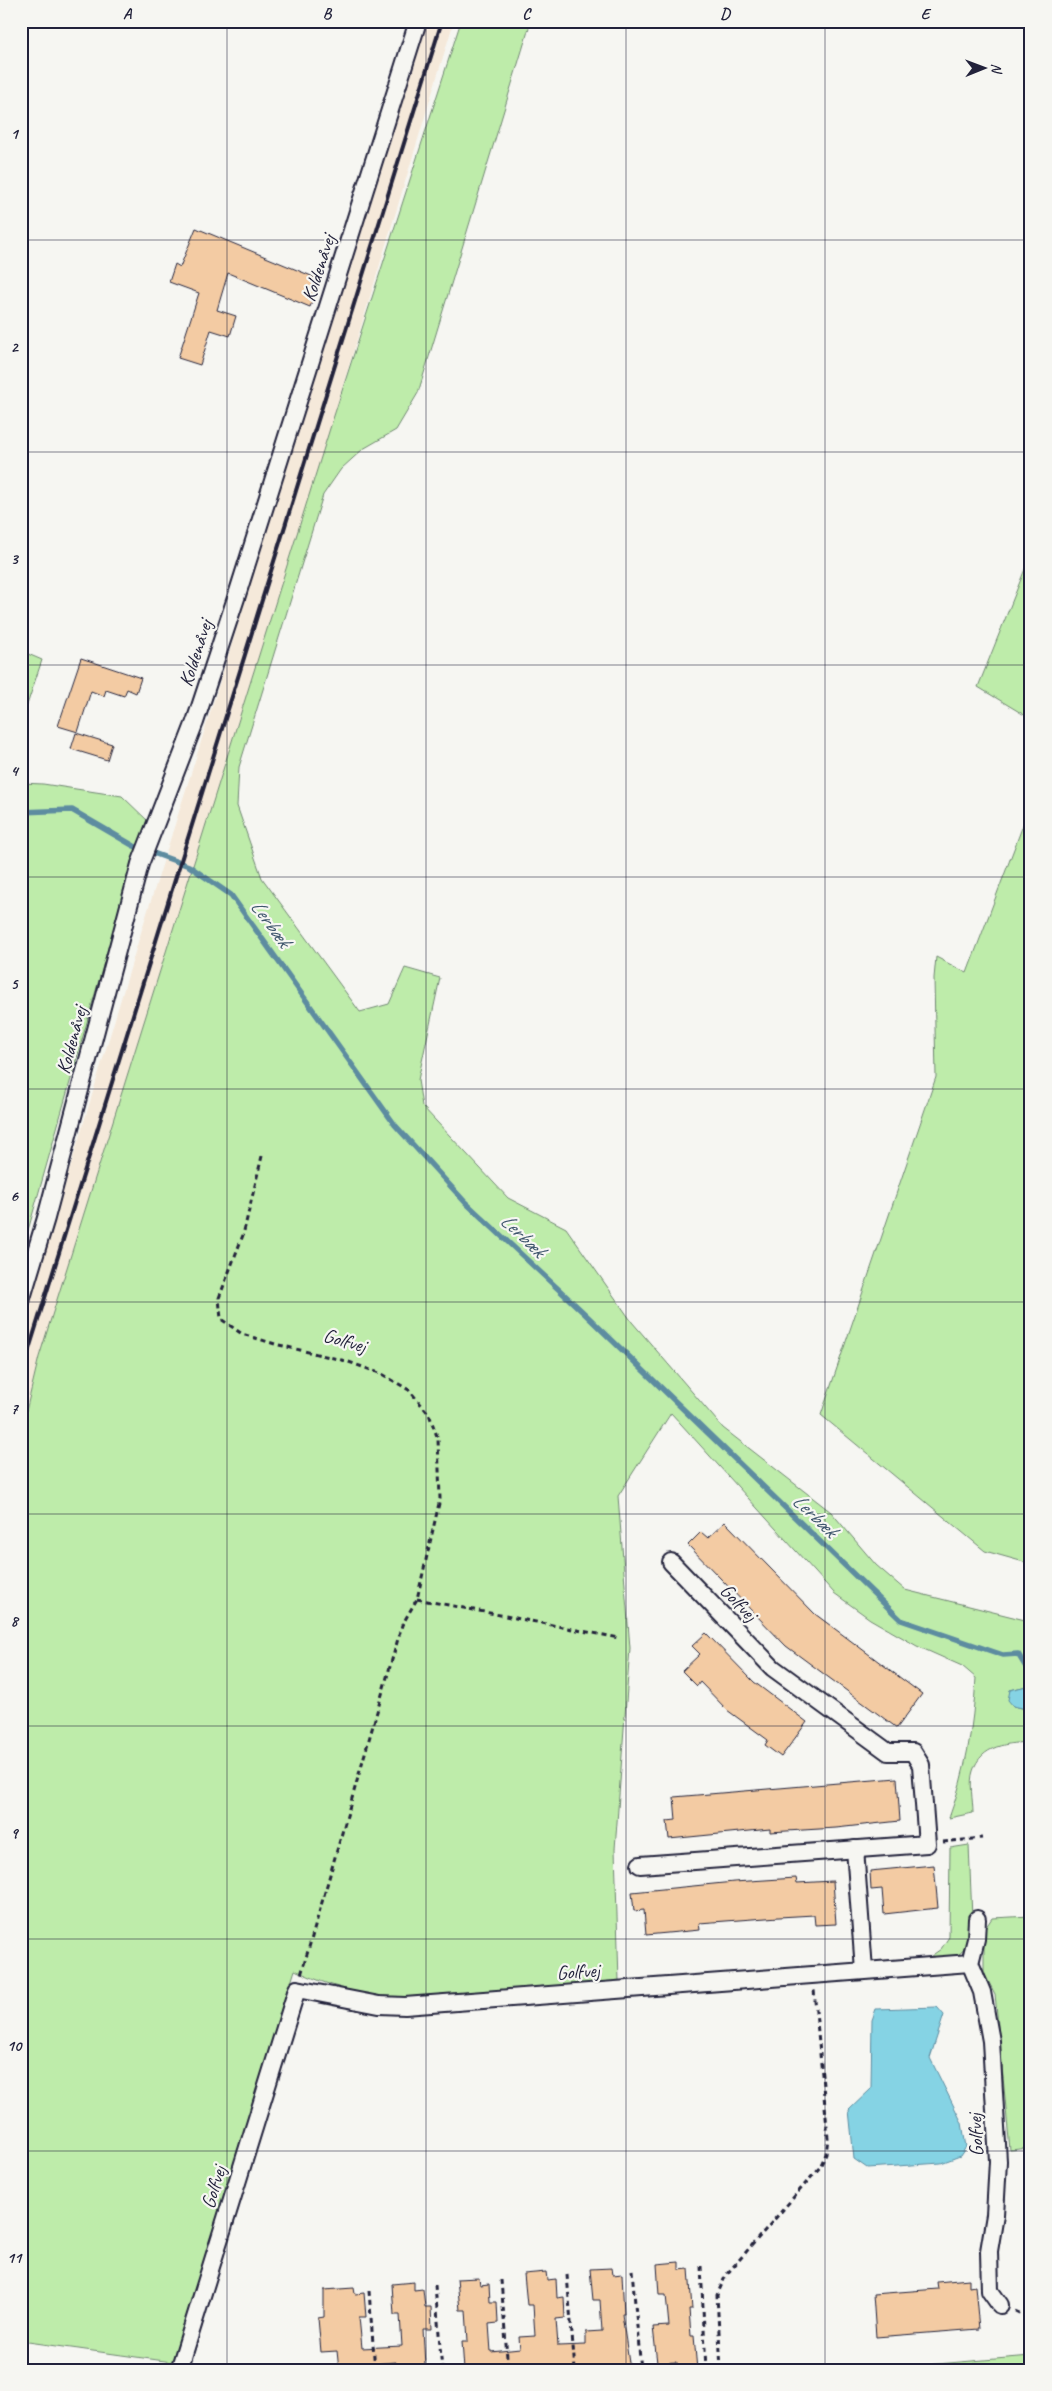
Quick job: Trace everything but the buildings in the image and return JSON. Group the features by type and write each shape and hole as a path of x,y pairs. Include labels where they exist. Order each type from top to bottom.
{"street":[{"name":"Koldenåvej","path":"21,1301 46,1218 140,864 195,722 228,622 418,21"},
{"name":"Golfvej","path":"671,1562 773,1668 888,1752 913,1752 921,1765 927,1844"},
{"path":"640,1865 927,1844"},
{"path":"855,1849 864,1970"},
{"path":"970,1962 976,1939 977,1919"},
{"name":"Golfvej","path":"179,2370 297,1989 379,2004 405,2006 970,1962 982,1992 991,2041 998,2161 995,2215 989,2250 990,2291 1000,2305"}],"path":[{"name":"Golfvej","path":"262,1156 243,1235 219,1298 221,1319 242,1334 346,1361 382,1374 409,1390 429,1414 438,1439 440,1499 417,1598 402,1625 297,1989"},
{"path":"417,1598 618,1638"},
{"path":"927,1844 982,1838"},
{"path":"721,2370 717,2295 726,2275 820,2167 826,2154 828,2138 812,1974"},
{"path":"701,2266 706,2370"},
{"path":"632,2270 641,2370"},
{"path":"567,2275 575,2370"},
{"path":"502,2280 508,2370"},
{"path":"435,2285 442,2370"},
{"path":"369,2291 374,2370"}],"shaded area":[{"path":"428,21 454,21 332,422 39,1357 21,1433 21,1331 142,929"}],"green space":[{"path":"461,21 531,21 418,393 396,430 363,449 341,469 323,495 239,767 237,806 262,878 360,1012 389,1004 405,968 440,978 418,1080 422,1106 508,1198 566,1228 632,1322 723,1428 831,1512 876,1565 905,1590 1025,1620 1031,1600 1031,1685 1010,1690 1013,1706 1031,1710 1031,1742 1013,1743 996,1747 982,1756 977,1762 972,1775 973,1813 949,1818 960,1784 968,1749 976,1678 962,1666 917,1646 870,1619 834,1593 671,1413 618,1496 630,1648 615,1849 619,1981 391,1997 349,1990 295,1970 172,2362 21,2341 21,1432 39,1357 332,422"},
{"path":"1031,554 1031,719 978,687"},
{"path":"21,651 42,660 21,723"},
{"path":"21,783 43,784 122,796 149,822 131,867 21,1255"},
{"path":"1031,804 1031,1564 985,1551 821,1415 936,1077 934,978 936,957 967,973"},
{"path":"969,1845 972,1918 967,1947 958,1955 927,1959 941,1949 949,1937 950,1848"},
{"path":"1031,1916 1031,2148 1010,2150 995,1994 984,1973 984,1930 992,1918"},
{"path":"1031,2356 1031,2370 866,2370"}],"water":[{"path":"1031,1685 1031,1710 1013,1706 1008,1700 1010,1690"},
{"path":"937,2007 944,2015 930,2058 962,2123 966,2147 960,2156 941,2163 867,2168 854,2159 849,2110 871,2089 872,2020 876,2009"}],"waterway":[{"name":"Lerbæk","path":"21,812 72,810 134,846 189,866 231,895 395,1125 465,1202 584,1313 901,1620 1003,1655 1018,1654 1026,1667 1031,1668"}],"railway":[{"path":"21,1375 442,21"}]}
